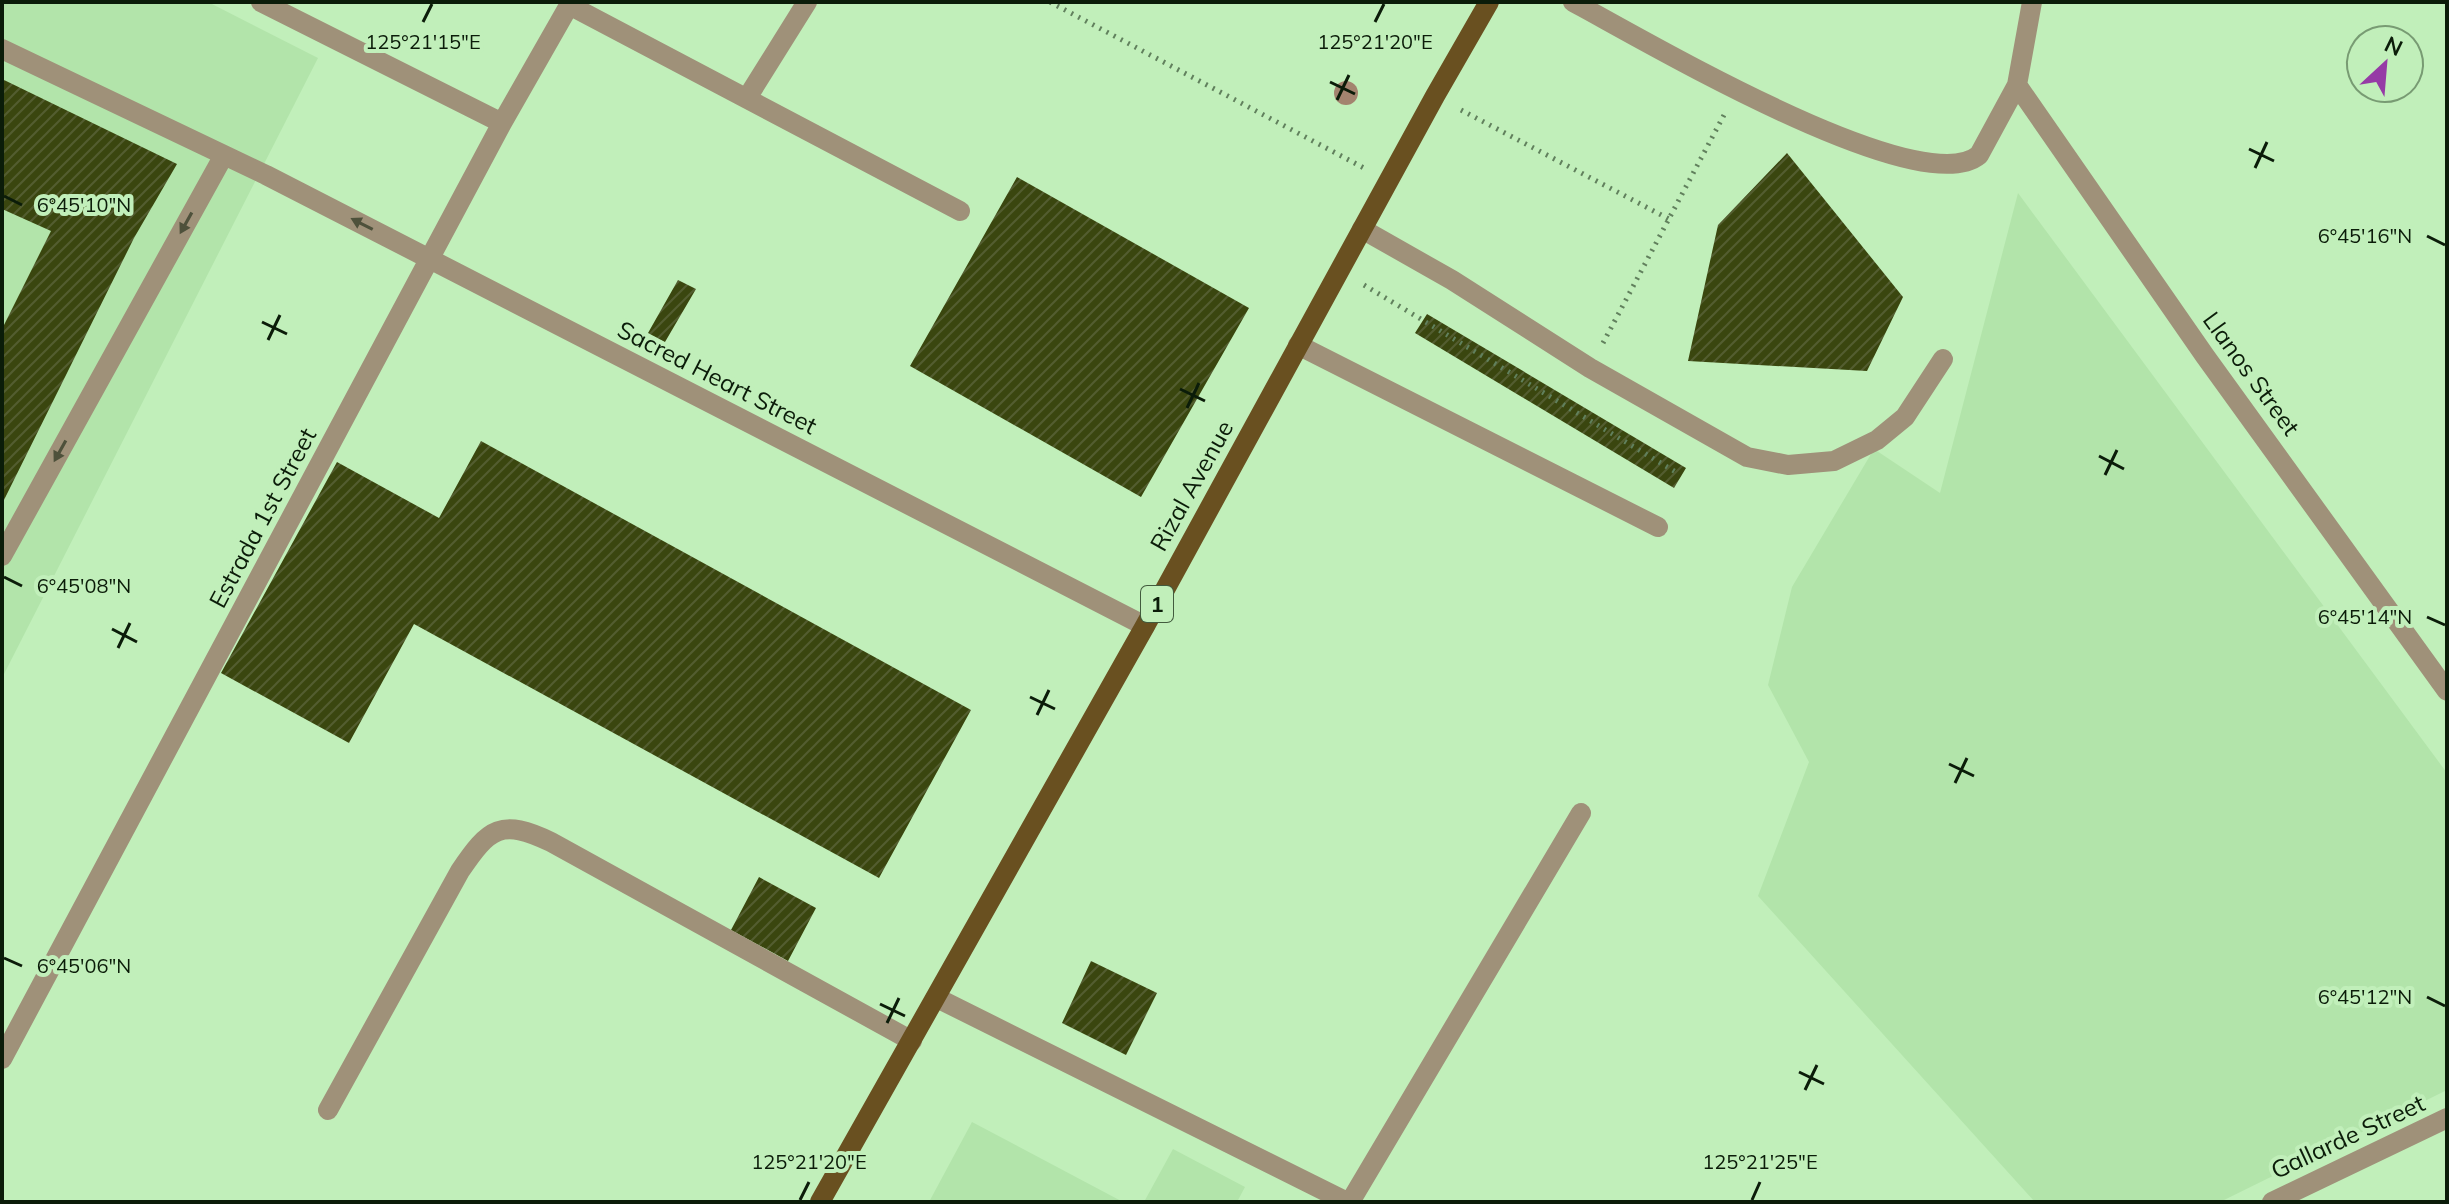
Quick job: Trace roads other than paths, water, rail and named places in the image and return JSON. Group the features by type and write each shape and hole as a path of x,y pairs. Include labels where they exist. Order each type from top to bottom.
{"main road":[{"name":"Rizal Avenue","path":"820,1202 1145,626 1489,2"}],"street":[{"path":"261,2 502,123"},
{"path":"747,98 807,2"},
{"path":"1573,2 1820,129 1885,154 1911,161 1949,165 1971,162 1979,155 2017,85 2032,2"},
{"path":"570,4 960,211"},
{"name":"Estrada 1st Street","path":"2,1059 502,123 570,4"},
{"name":"Sacred Heart Street","path":"2,49 266,175 1145,626"},
{"name":"Llanos Street","path":"2017,85 2196,344 2447,691"},
{"path":"2,556 224,155"},
{"path":"1362,229 1452,280 1590,368 1747,457 1788,465 1834,461 1877,440 1905,417 1943,359"},
{"path":"1298,345 1658,527"},
{"path":"937,998 1349,1202 1581,813"},
{"path":"328,1110 460,871 481,840 495,831 511,828 532,832 551,842 912,1041"},
{"name":"Gallarde Street","path":"2272,1202 2447,1118"}]}
